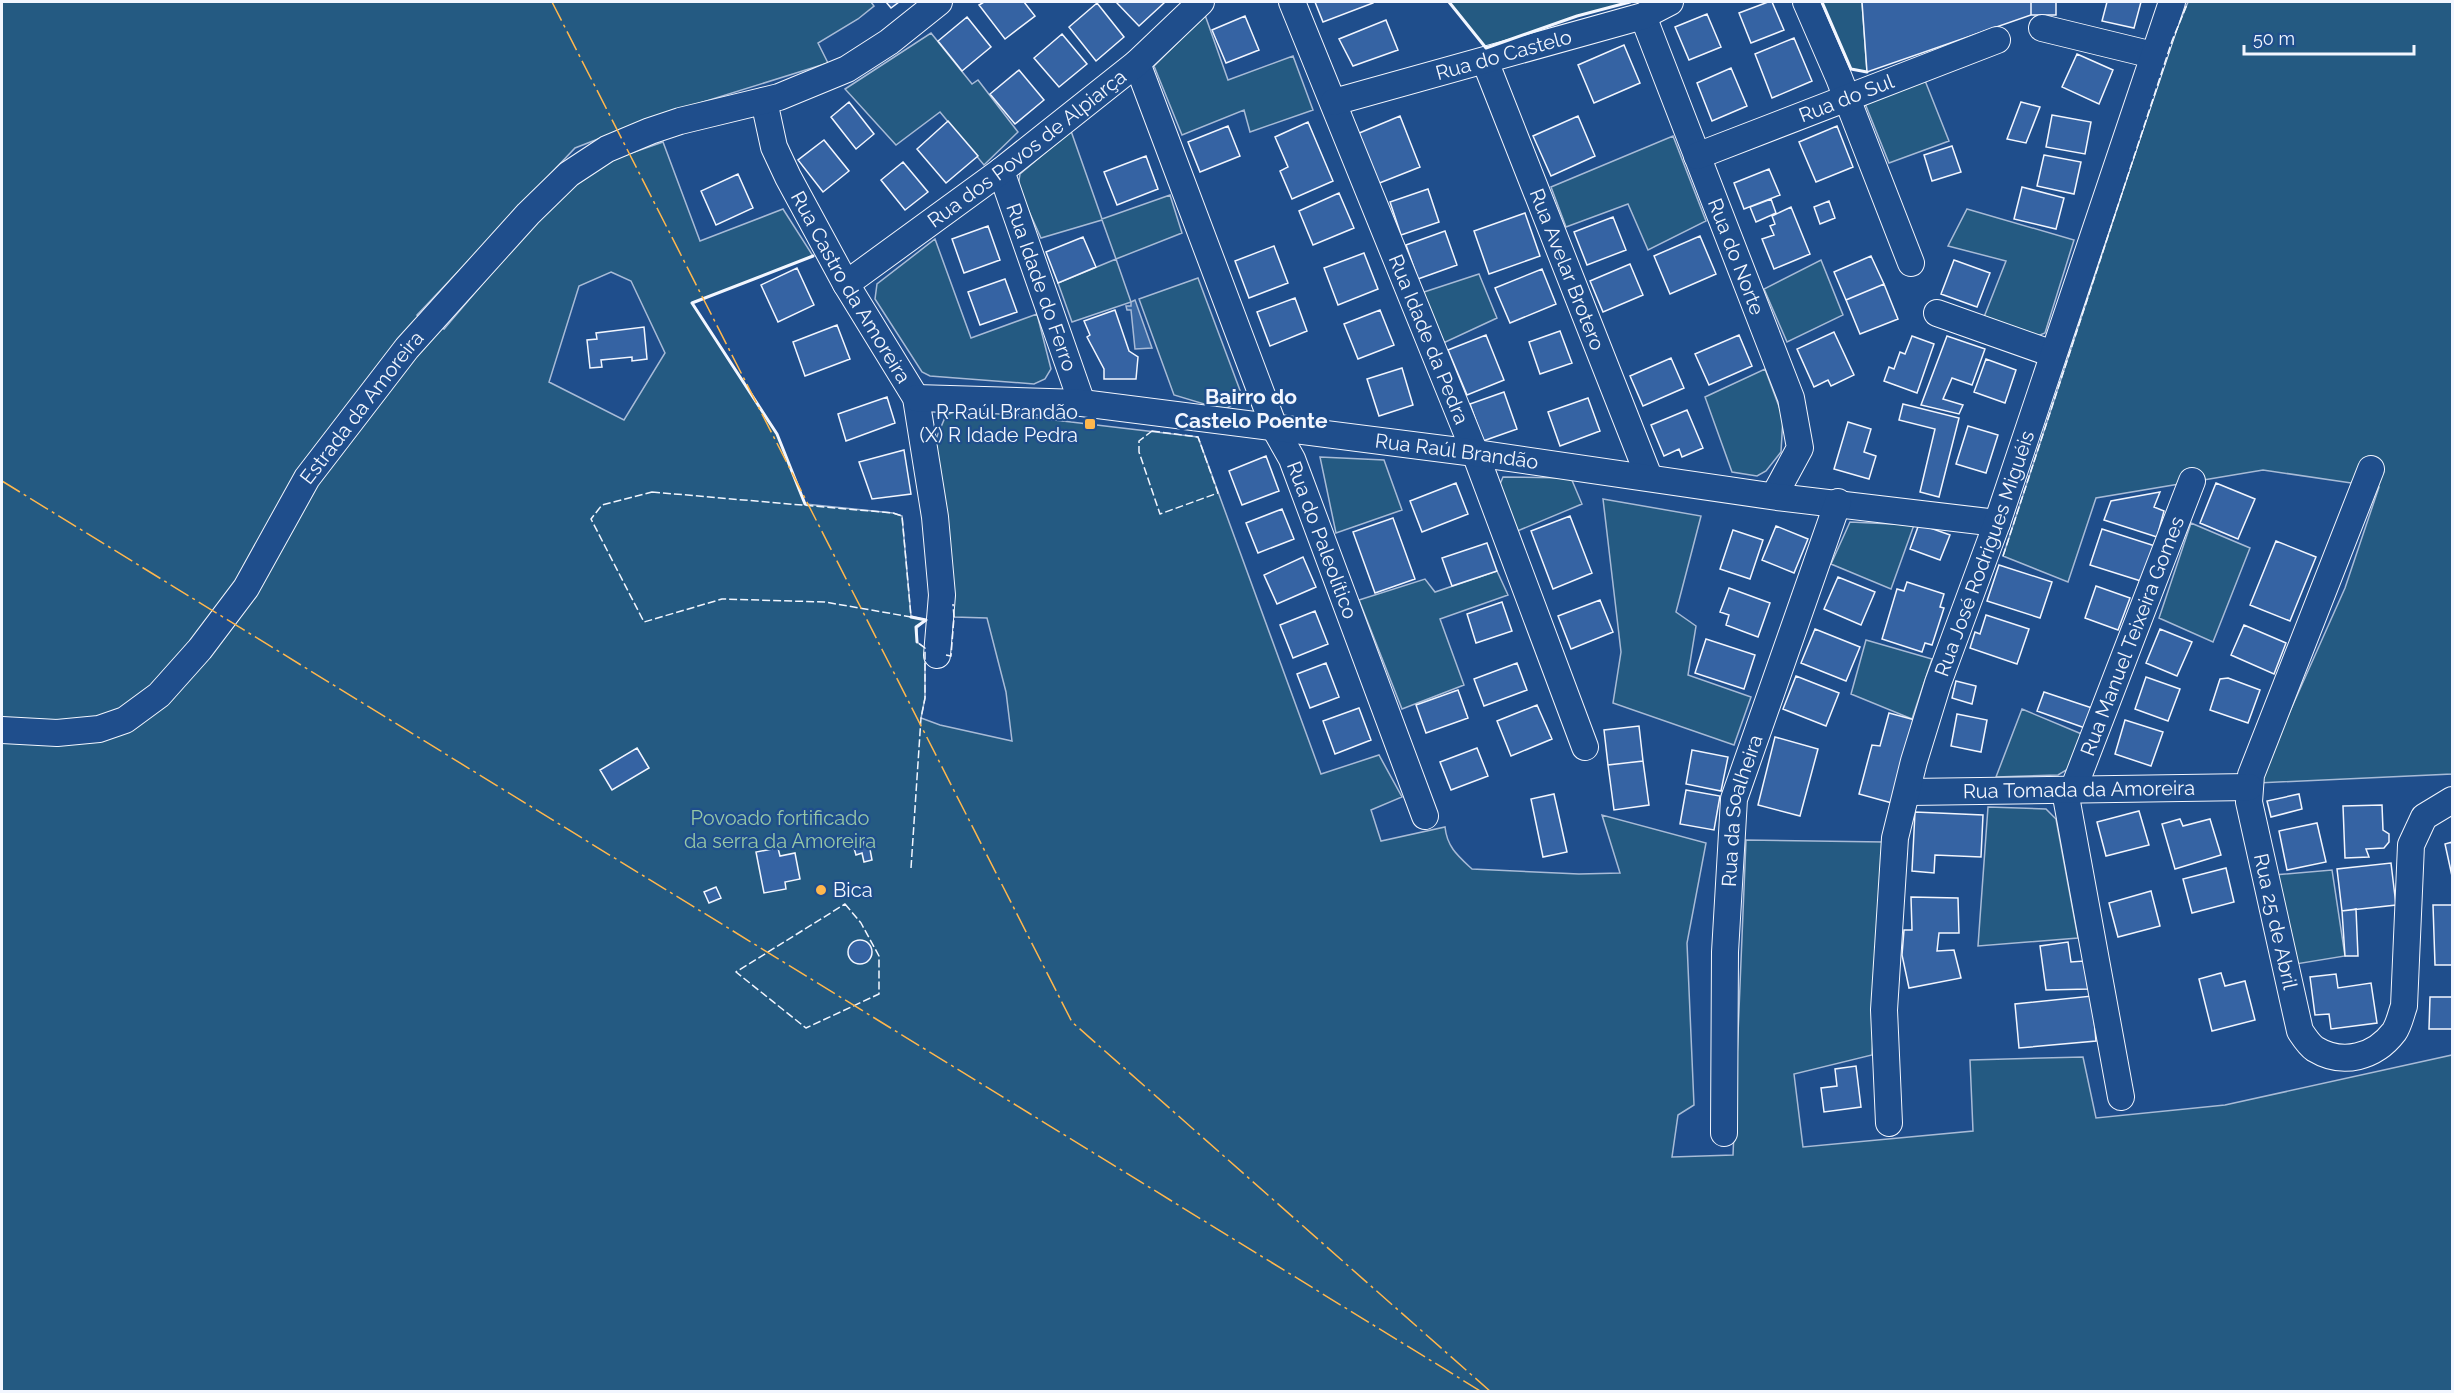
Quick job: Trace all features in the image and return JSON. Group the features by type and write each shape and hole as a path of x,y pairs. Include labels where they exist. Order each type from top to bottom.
{"street":[{"name":"Estrada da Amoreira","path":"2,730 57,733 92,731 125,720 150,704 172,683 246,588 307,478 406,348 558,183 594,156 628,139 680,121 794,92 847,69 889,42 939,2"},
{"name":"Rua dos Povos de Alpiarça","path":"846,284 1001,171 1137,63 1201,2"},
{"name":"Rua Idade da Pedra","path":"1292,2 1475,453 1585,747"},
{"name":"Rua do Castelo","path":"1334,102 1485,62 1643,16 1670,2"},
{"path":"1806,2 1911,263"},
{"name":"Rua José Rodrigues Miguéis","path":"1889,1123 1885,999 1895,838 1914,761 1938,683 1997,523 2172,2"},
{"name":"Rua do Norte","path":"1643,16 1791,398 1800,448 1774,496"},
{"path":"2042,28 2153,56"},
{"name":"Rua do Sul","path":"1697,156 1997,40"},
{"name":"Rua Avelar Brotero","path":"1485,62 1649,477"},
{"name":"Rua do Paleolítico","path":"1137,63 1274,427 1292,459 1425,816"},
{"name":"Rua Castro da Amoreira","path":"764,101 770,132 779,160 846,284 916,398 935,517 941,584 937,655"},
{"name":"Rua Idade do Ferro","path":"1001,171 1082,403"},
{"path":"1937,313 2053,354"},
{"name":"Rua Raúl Brandão","path":"916,398 1082,403 1475,453 1774,496 1997,523"},
{"name":"Rua 25 de Abril","path":"2371,469 2251,775 2249,787 2249,802 2300,1031 2313,1048 2333,1057 2350,1058 2375,1051 2395,1030 2404,1006 2411,845 2424,817 2452,800"},
{"name":"Rua Manuel Teixeira Gomes","path":"2069,790 2192,481"},
{"name":"Rua da Soalheira","path":"1724,1134 1725,952 1734,799 1838,502"},
{"name":"Rua Tomada da Amoreira","path":"1908,792 2249,787"},
{"path":"2069,790 2121,1097"}],"green space":[{"name":"Povoado fortificado da serra da Amoreira","path":"2,2 871,2 874,6 858,19 818,43 828,63 655,117 575,148 417,315 444,329 553,201 614,159 663,142 700,241 783,209 813,256 692,303 777,434 805,504 893,513 902,516 911,616 926,620 917,628 917,642 925,648 925,698 921,718 940,725 1012,741 1006,692 987,618 954,617 938,481 936,439 946,415 962,409 1198,437 1321,774 1379,755 1402,797 1371,810 1381,841 1445,827 1451,846 1472,869 1579,874 1620,873 1602,815 1706,843 1687,943 1694,1105 1678,1115 1672,1157 1733,1155 1746,840 1884,842 1872,1055 1794,1074 1803,1147 1973,1131 1970,1060 2083,1057 2096,1118 2225,1105 2452,1055 2452,1391 2,1391","holes":["611,272 631,281 665,353 624,420 549,382 579,286"]},
{"path":"1449,2 1630,2 1577,16 1486,48"},
{"path":"1822,2 1862,2 1867,72 1851,69"},
{"path":"2188,2 2452,2 2452,774 2258,783 2345,588 2379,487 2263,470 2096,498 2068,582 2003,556 2172,41"},
{"path":"1205,15 1228,80 1293,56 1313,110 1250,132 1244,110 1182,135 1154,66"},
{"path":"931,33 972,84 978,80 1018,132 984,165 940,112 896,145 845,89"},
{"path":"1924,78 1949,141 1889,163 1864,101"},
{"path":"1071,131 1102,219 1170,195 1182,233 1116,259 1102,220 1041,238 1018,187 1020,174"},
{"path":"1673,136 1706,221 1648,250 1628,204 1566,227 1551,187"},
{"path":"1967,209 2074,240 2045,333 2035,337 1984,317 2006,261 1948,246"},
{"path":"935,239 971,338 1037,314 1051,369 1045,379 1034,384 930,376 922,372 875,299 877,284"},
{"path":"1116,259 1131,302 1072,322 1058,283"},
{"path":"1821,260 1843,315 1787,342 1764,289"},
{"path":"1479,274 1497,318 1439,345 1418,294"},
{"path":"1198,278 1241,393 1237,402 1224,410 1174,395 1139,299"},
{"path":"1765,369 1783,417 1781,452 1766,471 1757,476 1732,472 1705,397"},
{"path":"1320,457 1384,460 1402,510 1336,533"},
{"path":"1503,477 1571,478 1582,504 1515,532 1500,484"},
{"path":"1603,499 1701,516 1676,612 1696,626 1688,675 1751,697 1734,745 1613,703 1621,652"},
{"path":"1850,522 1914,525 1891,589 1831,564"},
{"path":"2191,523 2250,548 2213,642 2159,618"},
{"path":"1497,571 1508,595 1440,619 1464,685 1402,709 1359,600 1425,579 1435,592"},
{"path":"1866,640 1932,659 1912,719 1851,694"},
{"path":"2022,709 2084,735 2068,769 2058,775 1996,777"},
{"path":"1988,807 2046,809 2056,819 2078,938 1978,946"},
{"path":"2332,870 2345,956 2296,964 2274,875"}],"shaded area":[{"path":"1135,300 1152,348 1135,349 1131,310 1127,310 1126,306 1131,306 1131,302"}],"building":[{"path":"886,2 899,2 891,8"},
{"path":"984,2 1024,2 1035,16 1005,39 979,5"},
{"path":"1116,2 1162,2 1164,3 1139,26"},
{"path":"1315,2 1373,2 1373,3 1323,22"},
{"path":"1772,2 1784,30 1751,43 1739,13"},
{"path":"1862,2 2031,2 2031,15 1867,72"},
{"path":"2031,2 2056,2 2056,15 2031,15"},
{"path":"2107,2 2141,2 2134,28 2102,21"},
{"path":"1097,3 1124,37 1096,61 1069,27"},
{"path":"1707,14 1721,47 1689,60 1675,27"},
{"path":"1245,16 1259,50 1226,63 1212,30"},
{"path":"967,17 991,47 962,71 938,41"},
{"path":"1386,20 1398,50 1353,66 1339,39"},
{"path":"1062,34 1087,64 1059,87 1034,58"},
{"path":"1794,38 1812,81 1772,98 1755,54"},
{"path":"1624,45 1640,83 1594,103 1578,65"},
{"path":"2077,54 2113,70 2099,104 2062,87"},
{"path":"1731,68 1747,106 1712,121 1697,83"},
{"path":"1019,70 1044,100 1015,124 990,94"},
{"path":"849,102 874,134 856,149 831,117"},
{"path":"2021,102 2040,107 2026,143 2007,139"},
{"path":"2052,115 2091,122 2085,154 2046,147"},
{"path":"1400,116 1420,167 1377,184 1357,134"},
{"path":"1578,116 1595,156 1551,176 1533,136"},
{"path":"948,121 978,156 946,183 917,149"},
{"path":"1308,122 1333,181 1292,199 1280,171 1288,167 1275,137"},
{"path":"1228,126 1240,156 1200,172 1188,142"},
{"path":"1837,126 1853,167 1816,182 1799,142"},
{"path":"824,140 849,171 823,192 798,160"},
{"path":"1952,146 1961,172 1932,181 1924,155"},
{"path":"2044,155 2081,162 2074,194 2037,186"},
{"path":"1146,156 1158,189 1117,205 1104,172"},
{"path":"903,162 928,192 905,210 881,180"},
{"path":"1769,169 1780,195 1744,209 1734,183"},
{"path":"738,174 753,208 716,225 701,191"},
{"path":"2022,187 2064,198 2056,229 2014,219"},
{"path":"1428,189 1439,222 1401,235 1390,202"},
{"path":"1339,193 1354,228 1313,245 1299,211"},
{"path":"1771,199 1776,213 1756,222 1750,207"},
{"path":"1829,201 1835,218 1820,224 1814,207"},
{"path":"1791,207 1810,254 1774,269 1762,239 1774,235 1770,226 1775,224 1772,216"},
{"path":"1525,213 1540,256 1489,274 1474,231"},
{"path":"1613,217 1626,250 1587,265 1574,232"},
{"path":"988,226 1000,260 964,273 952,239"},
{"path":"1445,231 1457,265 1418,279 1406,245"},
{"path":"1700,236 1716,274 1670,294 1654,256"},
{"path":"1083,237 1096,267 1058,283 1046,252"},
{"path":"1274,246 1288,283 1249,298 1235,261"},
{"path":"1364,253 1378,289 1338,305 1324,268"},
{"path":"1871,256 1884,284 1846,300 1834,272"},
{"path":"1954,260 1990,273 1977,307 1941,294"},
{"path":"1630,264 1643,295 1603,312 1590,281"},
{"path":"797,268 814,305 778,322 761,285"},
{"path":"1542,269 1556,304 1510,323 1495,288"},
{"path":"1005,279 1017,312 980,325 968,292"},
{"path":"1884,284 1898,319 1860,334 1846,300"},
{"path":"1295,298 1307,331 1270,346 1257,312"},
{"path":"1115,310 1129,351 1138,357 1136,379 1104,379 1104,369 1087,337 1090,335 1084,321"},
{"path":"1380,310 1394,345 1358,359 1344,324"},
{"path":"837,325 850,359 805,376 793,342"},
{"path":"644,327 647,359 632,361 632,357 601,360 602,367 590,368 587,340 597,339 596,333"},
{"path":"1560,331 1572,363 1540,374 1529,342"},
{"path":"1834,332 1854,375 1831,386 1828,380 1814,387 1797,349"},
{"path":"1486,335 1504,380 1467,395 1448,350"},
{"path":"1739,335 1752,366 1709,385 1695,354"},
{"path":"1912,336 1934,344 1917,393 1884,381 1889,367 1894,369 1900,352 1905,354"},
{"path":"1947,336 1985,349 1972,385 1952,378 1943,399 1963,405 1959,414 1921,405"},
{"path":"1671,358 1684,388 1643,406 1630,376"},
{"path":"1986,359 2016,370 2005,403 1974,392"},
{"path":"1402,368 1413,405 1379,416 1367,379"},
{"path":"1504,392 1517,429 1483,441 1470,404"},
{"path":"887,397 895,423 846,441 838,414"},
{"path":"1588,398 1600,431 1560,446 1548,412"},
{"path":"1903,404 1959,418 1939,497 1920,492 1935,429 1899,420"},
{"path":"1687,410 1703,448 1682,457 1679,449 1664,456 1651,425"},
{"path":"1848,422 1871,429 1864,452 1876,456 1869,479 1834,469"},
{"path":"1968,426 1998,435 1986,473 1956,464"},
{"path":"904,450 911,494 872,499 859,462"},
{"path":"1266,456 1279,491 1242,505 1229,471"},
{"path":"1456,483 1468,514 1422,532 1410,501"},
{"path":"2216,483 2255,499 2238,539 2200,523"},
{"path":"2160,492 2154,507 2164,511 2157,537 2104,520 2111,501"},
{"path":"1282,509 1294,539 1258,553 1246,523"},
{"path":"1570,516 1592,573 1553,589 1531,531"},
{"path":"1393,518 1415,579 1375,593 1353,532"},
{"path":"1919,524 1950,535 1940,560 1910,549"},
{"path":"1776,526 1808,539 1794,573 1762,560"},
{"path":"2102,529 2155,546 2144,582 2090,565"},
{"path":"1733,530 1763,540 1750,579 1720,569"},
{"path":"2276,541 2316,557 2290,621 2250,605"},
{"path":"1487,543 1497,571 1452,586 1442,558"},
{"path":"1303,557 1316,587 1277,604 1264,575"},
{"path":"1999,565 2052,582 2040,618 1987,601"},
{"path":"1838,577 1875,592 1861,625 1824,609"},
{"path":"1907,582 1944,594 1940,607 1944,608 1932,645 1925,643 1922,652 1882,639 1897,589 1904,591"},
{"path":"2096,586 2130,598 2118,630 2085,618"},
{"path":"1729,588 1770,603 1758,637 1726,625 1729,615 1720,612"},
{"path":"1600,600 1613,632 1571,649 1558,616"},
{"path":"1502,602 1512,631 1476,643 1467,614"},
{"path":"1315,611 1328,644 1293,658 1280,625"},
{"path":"1986,615 2029,629 2017,664 1970,648 1975,632 1980,634"},
{"path":"2244,625 2286,643 2274,674 2231,655"},
{"path":"1815,629 1860,647 1846,681 1801,663"},
{"path":"2160,629 2192,642 2177,676 2146,663"},
{"path":"1706,639 1755,655 1744,689 1695,673"},
{"path":"1326,663 1339,697 1310,708 1297,674"},
{"path":"1517,663 1527,690 1484,706 1474,679"},
{"path":"1796,676 1839,693 1826,726 1783,709"},
{"path":"2146,677 2180,689 2168,721 2135,709"},
{"path":"2228,678 2260,690 2248,723 2210,710 2220,679"},
{"path":"1956,681 1976,686 1972,704 1952,698"},
{"path":"1458,690 1468,718 1426,733 1416,705"},
{"path":"2044,692 2092,708 2085,728 2037,711"},
{"path":"1537,705 1552,739 1511,756 1497,721"},
{"path":"1359,708 1371,740 1335,754 1323,721"},
{"path":"1889,713 1915,720 1892,803 1859,794 1872,745 1880,746"},
{"path":"1957,714 1987,720 1981,752 1951,746"},
{"path":"2125,720 2163,732 2151,766 2115,754"},
{"path":"1639,726 1643,761 1608,765 1604,730"},
{"path":"1775,737 1818,749 1800,816 1758,805"},
{"path":"637,748 649,768 612,790 600,770"},
{"path":"1477,748 1488,776 1451,790 1440,762"},
{"path":"1692,750 1728,757 1721,791 1686,784"},
{"path":"1643,761 1649,805 1614,810 1608,765"},
{"path":"1686,790 1720,796 1714,830 1680,824"},
{"path":"1554,794 1567,852 1543,857 1531,799"},
{"path":"2299,794 2302,809 2271,817 2267,801"},
{"path":"2382,805 2383,830 2389,834 2389,842 2384,848 2366,849 2369,857 2345,858 2343,806"},
{"path":"2139,811 2149,845 2106,856 2097,822"},
{"path":"1915,812 1983,815 1981,857 1935,855 1934,873 1912,871"},
{"path":"2180,819 2183,826 2210,819 2221,855 2175,869 2162,824"},
{"path":"2317,823 2326,862 2287,870 2279,831"},
{"path":"863,839 864,845 869,844 872,860 864,862 862,853 856,855 854,848 858,847 857,840"},
{"path":"2452,842 2452,876 2445,844"},
{"path":"778,848 780,856 795,853 800,879 785,882 786,889 764,893 756,852"},
{"path":"2391,863 2396,905 2342,911 2337,869"},
{"path":"2226,868 2234,902 2192,913 2183,879"},
{"path":"716,887 721,898 709,903 704,892"},
{"path":"2151,891 2160,926 2118,937 2109,903"},
{"path":"1911,897 1958,898 1959,933 1939,933 1937,951 1954,950 1961,978 1909,988 1902,955 1904,930 1912,930"},
{"path":"2433,905 2452,905 2452,965 2435,965"},
{"path":"2356,909 2358,956 2345,956 2342,911"},
{"path":"860,940 865,941 871,947 871,957 865,963 860,964 855,963 849,957 848,952 849,947 855,941"},
{"path":"2068,942 2071,962 2084,961 2088,989 2046,990 2040,946"},
{"path":"2221,973 2225,986 2245,981 2255,1020 2212,1031 2199,979"},
{"path":"2336,974 2338,988 2371,983 2377,1023 2331,1029 2329,1014 2315,1015 2310,977"},
{"path":"2092,996 2096,1041 2019,1048 2015,1004"},
{"path":"2430,997 2452,997 2452,1029 2429,1029"},
{"path":"1856,1066 1861,1107 1824,1112 1821,1088 1837,1086 1835,1069"}],"fence":[{"path":"2003,556 2172,41 2188,2"},
{"path":"1152,431 1198,437 1218,493 1160,514 1139,452 1139,441 1152,431"},
{"path":"652,492 893,513 902,516 911,617 825,602 722,599 644,622 591,519 602,505 652,492"},
{"path":"946,655 951,656 953,604"},
{"path":"911,868 921,718 925,698 925,648 917,642"},
{"path":"845,904 861,923 879,956 879,994 806,1028 736,972 845,904"}],"wall":[{"path":"1449,2 1486,48 1577,16 1630,2"},
{"path":"1822,2 1851,69 1867,72"},
{"path":"805,504 777,434 692,303 813,256"},
{"path":"911,617 926,620 916,627 917,642"}],"power":[{"path":"552,2 1072,1022 1491,1392"},
{"path":"2,481 1482,1392"}],"place":[{"name":"R Raúl Brandão (X) R Idade Pedra","path":"1090,424"},
{"name":"Bica","path":"821,890"}],"district":[{"name":"Bairro do Castelo Poente","path":"1251,409"}]}
